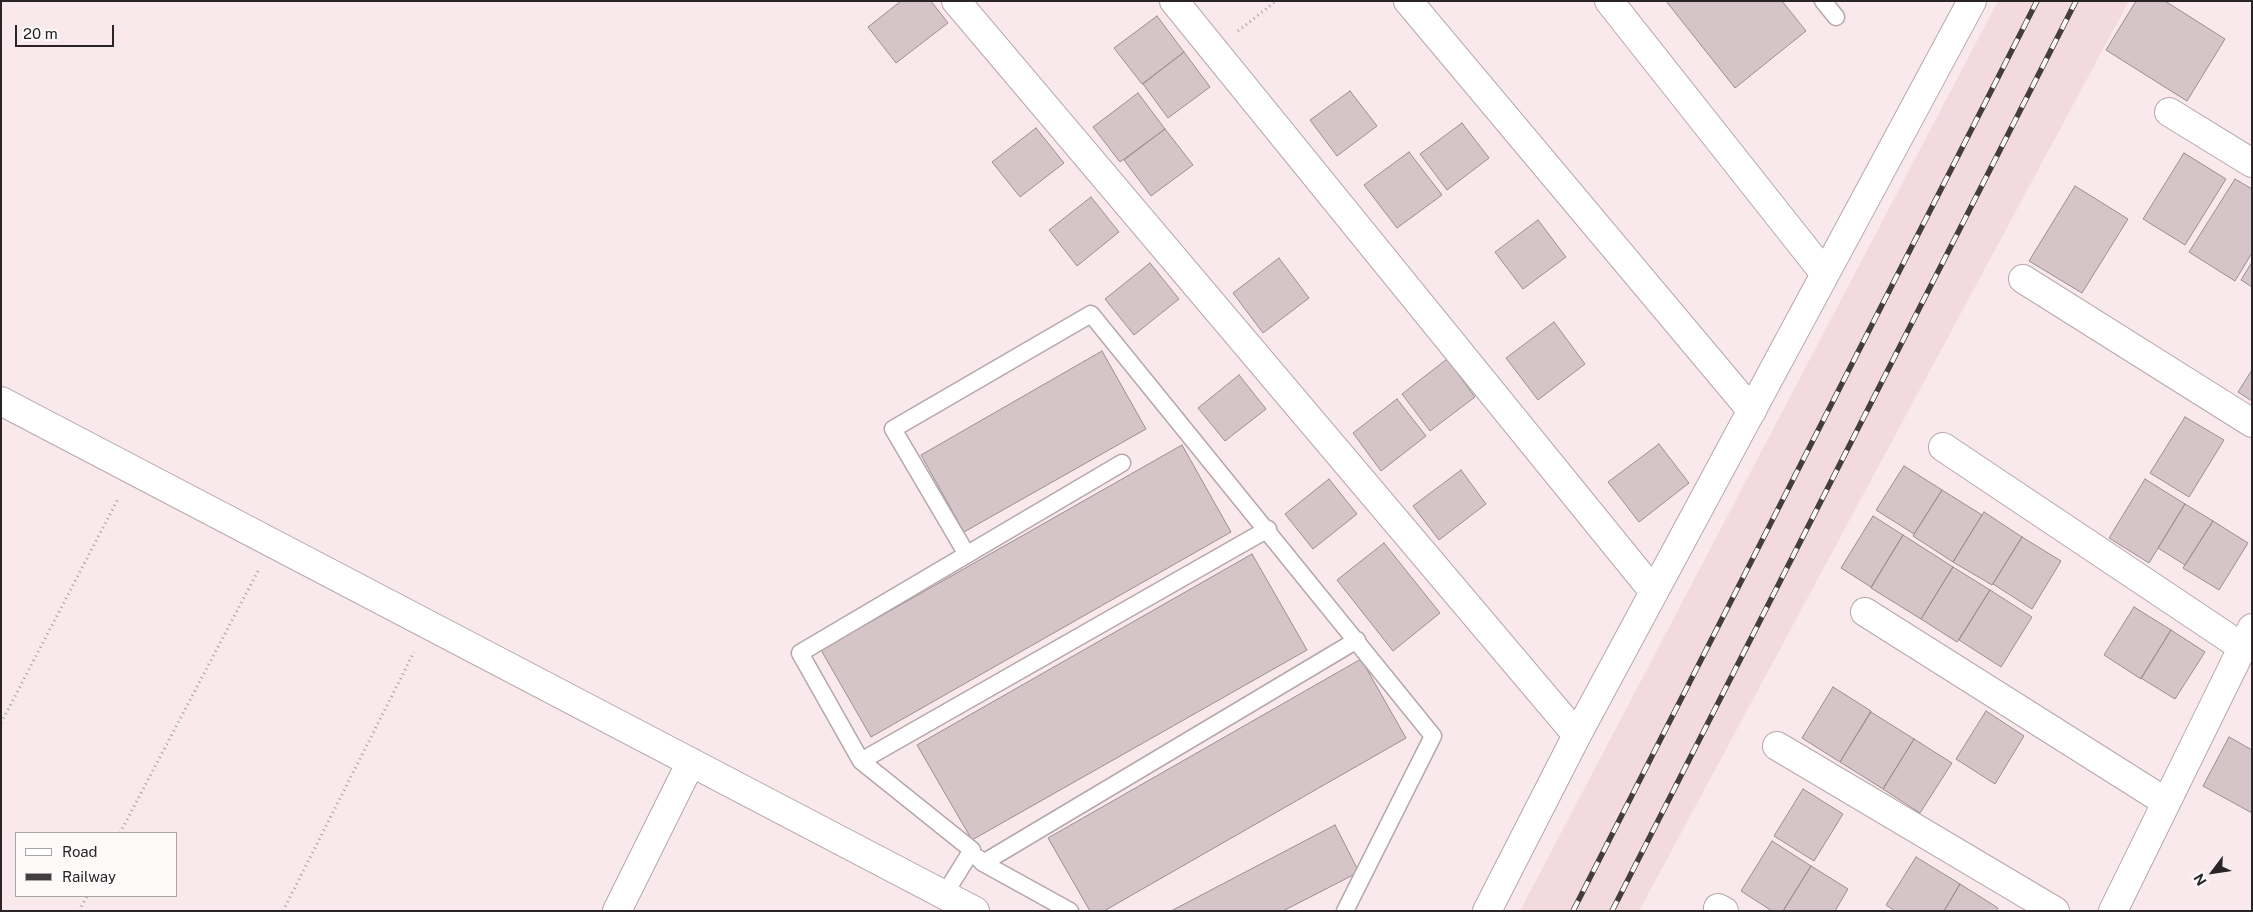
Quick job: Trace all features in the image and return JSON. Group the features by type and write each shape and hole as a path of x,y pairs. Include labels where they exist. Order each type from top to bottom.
{"street":[{"path":"956,1 1577,735"},
{"path":"1174,1 1654,592"},
{"path":"1408,1 1752,411"},
{"path":"1609,1 1825,274"},
{"path":"1487,911 1577,735 1825,274 1964,5"},
{"path":"2169,112 2252,164"},
{"path":"2023,279 2252,423"},
{"path":"1,401 691,762 940,903 975,911"},
{"path":"1943,447 2247,637 2113,911"},
{"path":"1865,612 2166,802"},
{"path":"1776,746 2054,911"},
{"path":"617,911 691,762"}],"lane":[{"path":"1823,1 1836,17"},
{"path":"966,554 893,429 1091,314 1268,529 1433,736 1345,911"},
{"path":"1070,911 983,864 972,850 861,761 800,653 1122,463"},
{"path":"861,761 1268,529"},
{"path":"983,864 1357,640"},
{"path":"940,903 972,850"}],"path":[{"path":"1214,50 1276,1"},
{"path":"1,723 133,470"},
{"path":"121,832 273,543"},
{"path":"284,911 428,624"},
{"path":"79,911 86,897"}],"shaded area":[{"path":"1998,1 2129,1 1639,911 1520,911"}],"building":[{"path":"901,1 931,1 948,23 896,63 868,27"},
{"path":"1666,1 1782,1 1806,31 1735,88"},
{"path":"2136,1 2165,1 2225,39 2187,101 2106,50"},
{"path":"1157,16 1184,52 1142,84 1114,48"},
{"path":"1184,52 1210,87 1168,118 1143,84"},
{"path":"1350,91 1377,126 1337,156 1310,120"},
{"path":"1138,93 1165,129 1120,162 1093,127"},
{"path":"1462,123 1489,158 1447,190 1420,154"},
{"path":"1036,128 1064,163 1020,197 992,162"},
{"path":"1165,129 1193,165 1151,196 1124,160"},
{"path":"1409,152 1442,195 1397,228 1364,185"},
{"path":"2184,153 2226,179 2185,245 2143,219"},
{"path":"2235,179 2252,189 2252,253 2235,281 2189,252"},
{"path":"2075,186 2128,219 2082,293 2029,261"},
{"path":"1091,197 1119,232 1077,266 1049,230"},
{"path":"1538,220 1566,257 1523,289 1495,252"},
{"path":"1279,258 1309,298 1263,333 1233,293"},
{"path":"2252,262 2252,287 2241,280"},
{"path":"1150,263 1179,299 1134,335 1105,299"},
{"path":"1554,322 1585,364 1538,400 1506,358"},
{"path":"1102,351 1146,429 964,532 921,455"},
{"path":"1447,359 1475,397 1430,431 1402,394"},
{"path":"2252,370 2252,401 2238,392"},
{"path":"1239,375 1266,409 1225,441 1198,408"},
{"path":"1397,399 1426,436 1381,471 1353,433"},
{"path":"2185,417 2224,440 2189,497 2150,473"},
{"path":"1659,444 1689,483 1639,522 1608,482"},
{"path":"1182,445 1231,532 871,737 821,650"},
{"path":"1904,466 1942,490 1914,534 1876,510"},
{"path":"1461,470 1486,504 1439,540 1413,506"},
{"path":"1329,479 1357,514 1313,549 1285,514"},
{"path":"2145,479 2185,504 2149,563 2109,538"},
{"path":"1942,490 1982,515 1953,562 1913,536"},
{"path":"2185,504 2213,521 2185,565 2158,548"},
{"path":"1984,512 2022,537 1992,585 1953,562"},
{"path":"1873,516 1903,535 1871,587 1841,568"},
{"path":"2213,521 2248,543 2219,590 2183,568"},
{"path":"1903,535 1953,567 1921,619 1871,588"},
{"path":"2022,537 2061,561 2032,609 1993,584"},
{"path":"1384,543 1440,613 1393,651 1337,580"},
{"path":"1252,554 1307,650 972,840 917,745"},
{"path":"1953,567 1990,590 1957,642 1921,619"},
{"path":"1990,590 2032,617 2001,667 1959,640"},
{"path":"2134,607 2171,630 2141,679 2104,655"},
{"path":"2171,630 2205,652 2175,699 2141,678"},
{"path":"1361,659 1406,738 1104,911 1090,911 1048,838"},
{"path":"1833,687 1871,711 1840,762 1802,738"},
{"path":"1986,711 2024,736 1995,784 1956,759"},
{"path":"1871,712 1914,739 1883,789 1840,762"},
{"path":"2229,737 2252,750 2252,813 2203,786"},
{"path":"1914,739 1952,763 1920,813 1883,789"},
{"path":"1803,789 1843,814 1814,861 1774,836"},
{"path":"1335,825 1359,872 1283,911 1171,911"},
{"path":"1772,841 1811,866 1783,911 1772,911 1741,891"},
{"path":"1916,857 1960,884 1944,911 1895,911 1886,905"},
{"path":"1811,866 1848,889 1835,911 1783,911"},
{"path":"1960,884 1998,908 1996,911 1944,911"}],"railway":[{"path":"1573,911 2037,1"},
{"path":"1612,911 2076,1"}]}
